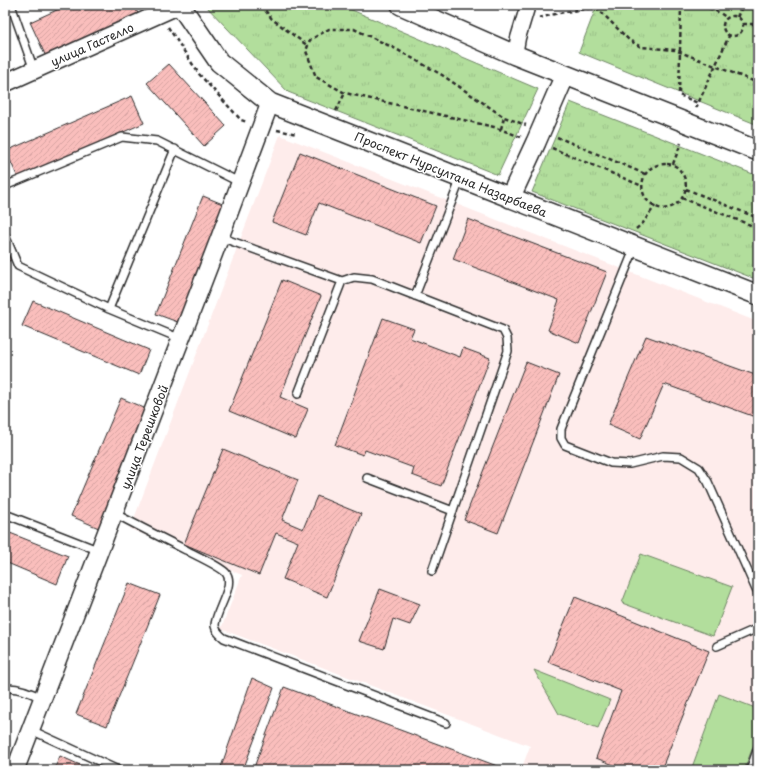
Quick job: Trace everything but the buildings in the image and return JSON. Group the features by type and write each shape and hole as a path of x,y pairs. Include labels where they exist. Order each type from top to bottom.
{"main road":[{"name":"Проспект Нурсултана Назарбаева","path":"180,5 219,62 270,103 758,295"},
{"path":"401,5 515,55 758,151"},
{"path":"510,198 565,75"}],"street":[{"name":"улица Гастелло","path":"5,83 180,5"},
{"path":"515,55 528,5"},
{"name":"улица Терешковой","path":"15,770 241,183 270,103"}],"lane":[{"path":"11,5 34,71"},
{"path":"5,186 122,137 157,141 241,183"},
{"path":"109,309 175,149"},
{"path":"415,296 461,178"},
{"path":"5,234 18,266 109,309 181,339"},
{"path":"220,237 342,281 354,277 372,278 503,330 507,338 508,351 432,571"},
{"path":"635,247 561,429 560,438 565,445 611,462 630,464 663,456 681,457 699,468 708,482 758,594"},
{"path":"298,394 342,281"},
{"path":"367,478 453,511"},
{"path":"114,513 208,561 226,573 228,579 226,592 216,620 215,628 224,638 446,723"},
{"path":"5,514 100,551"},
{"path":"717,646 758,628"},
{"path":"5,688 14,687 26,690 43,699"},
{"path":"31,730 118,770"},
{"path":"750,770 758,748"}],"path":[{"path":"261,5 272,19 308,46"},
{"path":"523,22 559,13 608,5"},
{"path":"681,5 679,95 698,103"},
{"path":"702,5 720,13 727,18 737,17 741,20 742,30 739,34 729,36 725,32 723,28 724,22 727,18"},
{"path":"737,17 743,5"},
{"path":"596,7 628,40 641,47 680,52 758,83"},
{"path":"742,24 758,24"},
{"path":"642,186 556,149 539,136 501,129 345,93 316,77 306,51 310,40 329,29 354,29 396,49 442,75 504,117 539,136 645,174"},
{"path":"696,108 729,36"},
{"path":"501,129 504,117"},
{"path":"673,164 681,143"},
{"path":"673,164 679,169 686,180 686,192 679,203 667,208 655,206 645,198 642,186 645,174 655,166 673,164"},
{"path":"686,189 758,218"},
{"path":"682,198 758,228"}],"shaded area":[{"path":"280,135 758,322 758,770 521,770 530,746 221,629 242,575 130,529"}],"green space":[{"path":"205,5 340,5 538,89 498,175 288,92"},
{"path":"597,5 758,5 758,125 579,52"},
{"path":"570,102 758,176 758,280 532,192"},
{"path":"641,554 732,587 713,636 622,603"},
{"path":"534,670 610,700 598,728 559,714"},
{"path":"719,694 758,709 758,734 744,770 691,770"}]}
